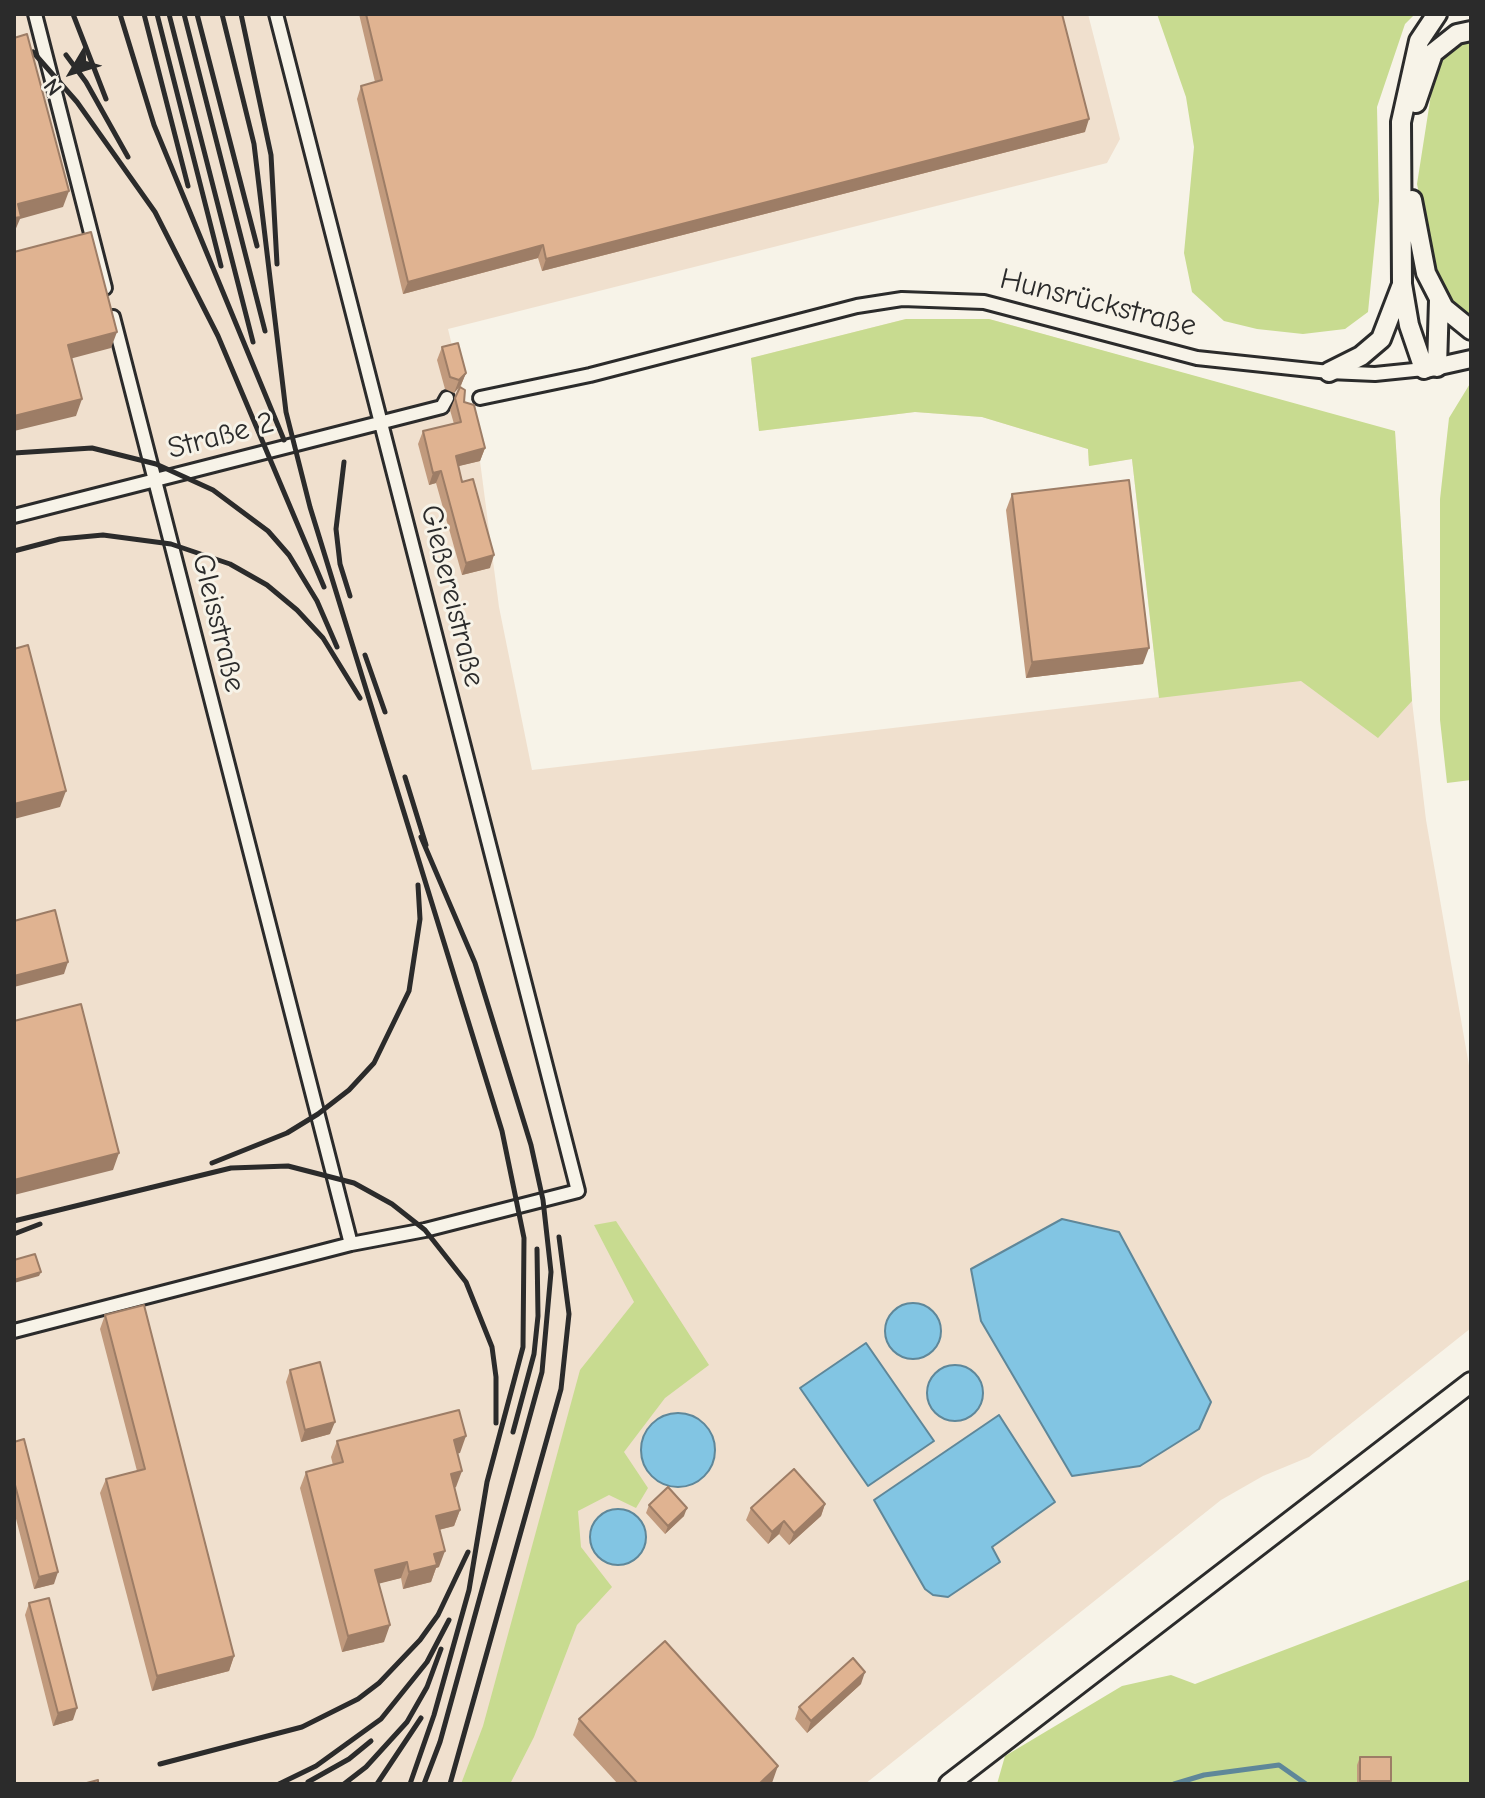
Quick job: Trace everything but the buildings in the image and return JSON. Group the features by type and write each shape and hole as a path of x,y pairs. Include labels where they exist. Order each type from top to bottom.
{"main road":[{"path":"1430,368 1409,325 1402,284 1401,122 1419,41 1437,14"},
{"path":"1471,31 1457,34 1433,53 1419,86 1413,123 1412,207 1426,273 1439,300 1460,324 1471,330"},
{"path":"1329,372 1361,356 1381,339 1402,284"},
{"path":"1430,368 1439,300"},
{"path":"949,1784 1471,1382"}],"street":[{"name":"Gleisstraße","path":"35,14 351,1244"},
{"name":"Gießereistraße","path":"276,14 578,1191 425,1230 351,1244"},
{"name":"Hunsrückstraße","path":"480,398 590,375 857,306 902,299 984,302 1197,358 1329,372 1375,374 1430,368 1471,359"},
{"path":"463,394 472,392 480,398 476,407 467,409"},
{"name":"Straße 2","path":"14,516 447,406"},
{"path":"14,1331 351,1244"}],"shaded area":[{"path":"14,14 1088,14 1120,139 1107,163 448,329 480,461 499,607 532,770 1159,697 1132,459 1089,466 1088,449 982,417 915,412 759,431 751,358 906,319 989,319 1395,432 1412,701 1426,820 1471,1077 1471,1328 1309,1457 1263,1476 1221,1500 865,1784 14,1784"}],"green space":[{"path":"1157,14 1415,14 1405,24 1377,107 1379,201 1368,312 1345,329 1303,334 1257,329 1224,321 1192,292 1184,253 1194,147 1186,97"},
{"path":"1471,39 1471,317 1445,294 1433,262 1417,184 1435,69 1456,44"},
{"path":"906,319 989,319 1395,431 1412,701 1378,738 1301,681 1159,698 1132,459 1089,466 1088,449 982,417 915,412 759,431 751,358"},
{"path":"1471,382 1471,780 1447,783 1440,720 1440,499 1449,418"},
{"path":"616,1221 709,1365 665,1398 624,1452 648,1488 636,1508 609,1495 578,1511 581,1547 612,1587 577,1625 534,1737 510,1784 461,1784 483,1726 580,1370 634,1302 594,1225"},
{"path":"1471,1579 1471,1784 997,1784 1005,1756 1122,1686 1171,1675 1195,1684"}],"water":[{"path":"1062,1219 1119,1232 1211,1402 1199,1429 1140,1466 1072,1476 981,1321 971,1269"},
{"path":"913,1303 933,1311 941,1331 933,1351 913,1359 893,1351 885,1331 893,1311"},
{"path":"866,1343 934,1441 868,1486 800,1388"},
{"path":"955,1365 975,1373 983,1393 975,1413 955,1421 935,1413 927,1393 935,1373"},
{"path":"678,1413 692,1416 704,1424 712,1436 715,1450 712,1464 704,1476 692,1484 678,1487 664,1484 652,1476 644,1464 641,1450 644,1436 652,1424 664,1416"},
{"path":"999,1415 1055,1502 992,1547 1000,1562 948,1597 933,1595 925,1589 874,1500"},
{"path":"618,1509 638,1517 646,1537 638,1557 618,1565 598,1557 590,1537 598,1517"}],"waterway":[{"path":"1174,1784 1204,1775 1279,1765 1306,1784"}],"railway":[{"path":"73,14 106,99"},
{"path":"120,14 154,125 284,440"},
{"path":"144,14 188,186"},
{"path":"157,14 221,266"},
{"path":"169,14 253,342"},
{"path":"184,14 265,331"},
{"path":"197,14 257,246"},
{"path":"222,14 254,144 286,412 310,507 502,1131 524,1238 523,1347 487,1482 469,1590 434,1715 410,1784"},
{"path":"241,14 271,155 277,264"},
{"path":"33,52 77,102 155,212 218,336 324,587"},
{"path":"66,55 86,82 128,157"},
{"path":"14,453 92,448 156,464 213,490 268,531 289,555 317,601 337,647"},
{"path":"344,462 336,529 340,564 350,596"},
{"path":"14,551 60,539 103,535 171,544 230,564 267,585 297,610 323,638 360,698"},
{"path":"365,655 385,712"},
{"path":"405,777 426,845"},
{"path":"421,837 475,963 531,1145 543,1200 551,1272 542,1372 440,1742 424,1784"},
{"path":"212,1163 287,1133 318,1114 349,1090 374,1063 409,991 420,919 418,885"},
{"path":"14,1221 231,1168 288,1166 354,1183 392,1204 425,1230 466,1282 492,1347 496,1377 496,1423"},
{"path":"14,1234 40,1224"},
{"path":"450,1784 561,1389 569,1314 559,1237"},
{"path":"513,1432 534,1354 538,1316 537,1249"},
{"path":"160,1764 302,1727 358,1699 379,1683 420,1640 438,1615 468,1552"},
{"path":"279,1784 316,1766 381,1719 427,1662 449,1620"},
{"path":"344,1784 366,1767 407,1722 427,1687 441,1649"},
{"path":"377,1784 421,1718"},
{"path":"308,1782 349,1759 371,1741"}]}
